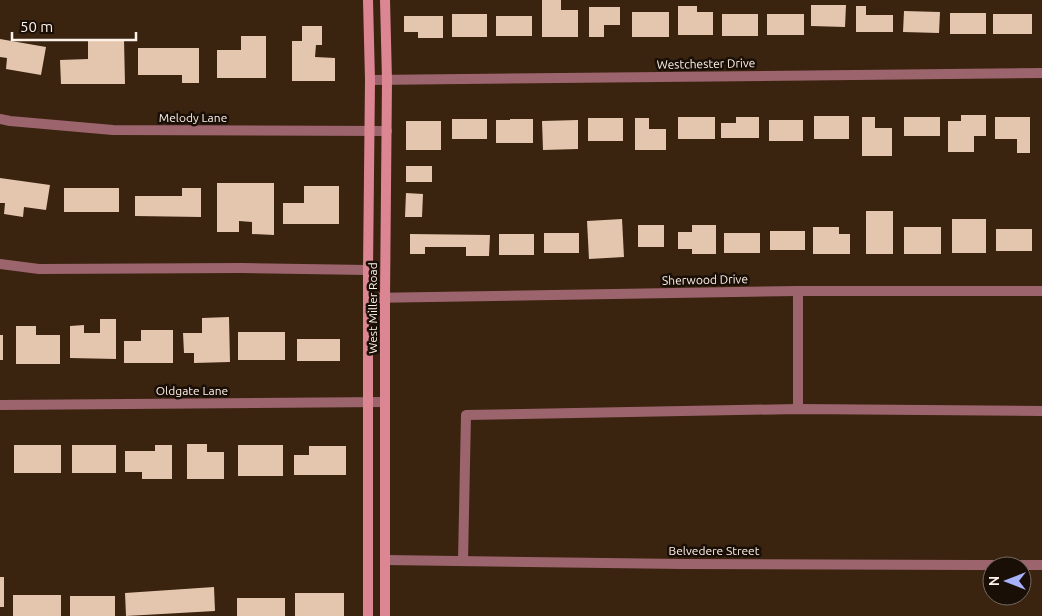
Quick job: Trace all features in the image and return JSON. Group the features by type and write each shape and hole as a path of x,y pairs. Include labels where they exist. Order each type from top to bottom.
{"main road":[{"name":"West Miller Road","path":"368,0 370,80 368,616"},
{"name":"West Miller Road","path":"385,0 387,80 385,616"}],"street":[{"name":"Westchester Drive","path":"370,80 1042,73"},
{"name":"Melody Lane","path":"0,119 10,122 113,130 387,131"},
{"path":"0,264 39,269 241,268 368,270"},
{"name":"Sherwood Drive","path":"368,298 798,291 1042,290"},
{"path":"798,291 798,409"},
{"name":"Oldgate Lane","path":"0,405 385,402"},
{"path":"463,561 466,415 798,409 1042,411"},
{"name":"Belvedere Street","path":"385,560 683,564 1042,565"}],"building":[{"path":"542,0 561,0 561,10 578,10 578,37 542,37"},
{"path":"811,5 846,5 845,27 811,26"},
{"path":"678,6 697,6 697,12 713,12 713,35 678,35"},
{"path":"856,6 866,6 866,15 893,15 893,32 856,32"},
{"path":"589,7 620,7 620,25 604,25 604,37 589,37"},
{"path":"904,11 940,12 939,33 903,32"},
{"path":"632,12 669,12 669,37 632,37"},
{"path":"950,13 986,13 986,34 950,34"},
{"path":"452,14 487,14 487,37 452,37"},
{"path":"722,14 758,14 758,36 722,36"},
{"path":"767,14 804,14 804,35 767,35"},
{"path":"993,14 1032,14 1032,34 993,34"},
{"path":"404,16 443,16 443,38 418,38 418,32 404,32"},
{"path":"496,16 532,16 532,36 496,36"},
{"path":"302,26 322,26 322,45 316,45 315,57 335,58 335,81 292,81 292,41 302,41"},
{"path":"241,36 266,36 266,78 217,78 217,50 241,50"},
{"path":"0,39 46,47 41,75 6,69 7,58 0,57"},
{"path":"88,39 124,39 125,84 61,84 60,60 88,59"},
{"path":"138,48 199,48 199,83 182,83 182,75 138,75"},
{"path":"961,115 986,115 986,136 974,136 974,152 948,152 948,121 961,121"},
{"path":"814,116 849,116 849,139 814,139"},
{"path":"678,117 715,117 715,139 678,139"},
{"path":"736,117 759,117 759,138 721,138 721,123 736,123"},
{"path":"862,117 875,117 875,128 892,128 892,156 862,156"},
{"path":"904,117 940,117 940,136 904,136"},
{"path":"995,117 1030,117 1030,153 1017,153 1017,139 995,139"},
{"path":"588,118 623,118 623,141 588,141"},
{"path":"635,118 649,118 649,129 666,129 666,150 635,150"},
{"path":"452,119 487,119 487,139 452,139"},
{"path":"533,119 533,143 496,143 496,120"},
{"path":"578,120 578,149 543,150 542,121"},
{"path":"769,120 803,120 803,141 769,141"},
{"path":"406,121 441,121 441,150 406,150"},
{"path":"406,166 432,166 432,182 406,182"},
{"path":"0,178 50,185 46,210 24,207 23,217 4,214 5,203 0,203"},
{"path":"217,183 274,183 274,235 252,234 252,222 239,221 239,232 217,232"},
{"path":"304,186 339,186 339,224 283,224 283,203 304,203"},
{"path":"64,188 119,188 119,212 64,212"},
{"path":"182,188 201,188 201,217 135,216 135,196 182,196"},
{"path":"406,193 423,194 422,217 405,217"},
{"path":"866,211 893,211 893,254 866,254"},
{"path":"622,219 624,257 589,259 587,221"},
{"path":"952,219 986,219 986,253 952,253"},
{"path":"638,225 664,225 664,247 638,247"},
{"path":"692,225 716,225 716,254 692,254 692,249 678,249 678,232 692,232"},
{"path":"813,227 839,227 839,234 850,234 850,254 813,254"},
{"path":"904,227 941,227 941,254 904,254"},
{"path":"996,229 1032,229 1032,251 996,251"},
{"path":"770,231 805,231 805,250 770,250"},
{"path":"544,233 579,233 579,253 544,253"},
{"path":"724,233 760,233 760,253 724,253"},
{"path":"410,234 490,235 489,256 466,256 466,247 425,247 425,254 410,254"},
{"path":"499,234 534,234 534,255 499,255"},
{"path":"229,317 230,362 194,363 194,353 184,353 183,333 202,333 202,318"},
{"path":"100,319 116,319 116,359 70,358 70,326 84,325 84,333 100,333"},
{"path":"16,326 36,326 36,335 60,335 60,364 16,364"},
{"path":"141,330 173,330 173,363 124,363 124,341 141,341"},
{"path":"238,332 285,332 285,360 238,360"},
{"path":"0,335 3,335 3,360 0,360"},
{"path":"297,339 340,339 340,361 297,361"},
{"path":"187,444 207,444 207,452 224,452 224,479 187,479"},
{"path":"14,445 61,445 61,473 14,473"},
{"path":"72,445 116,445 116,473 72,473"},
{"path":"155,445 172,445 172,479 142,479 142,472 125,472 125,451 155,451"},
{"path":"238,445 283,445 283,476 238,476"},
{"path":"309,446 346,446 346,475 294,475 294,455 309,455"},
{"path":"0,577 4,577 4,607 0,607"},
{"path":"214,587 215,611 126,616 125,593"},
{"path":"295,593 344,593 344,616 295,616"},
{"path":"13,595 61,595 61,616 13,616"},
{"path":"70,596 115,596 115,616 70,616"},
{"path":"237,598 285,598 285,616 237,616"}]}
